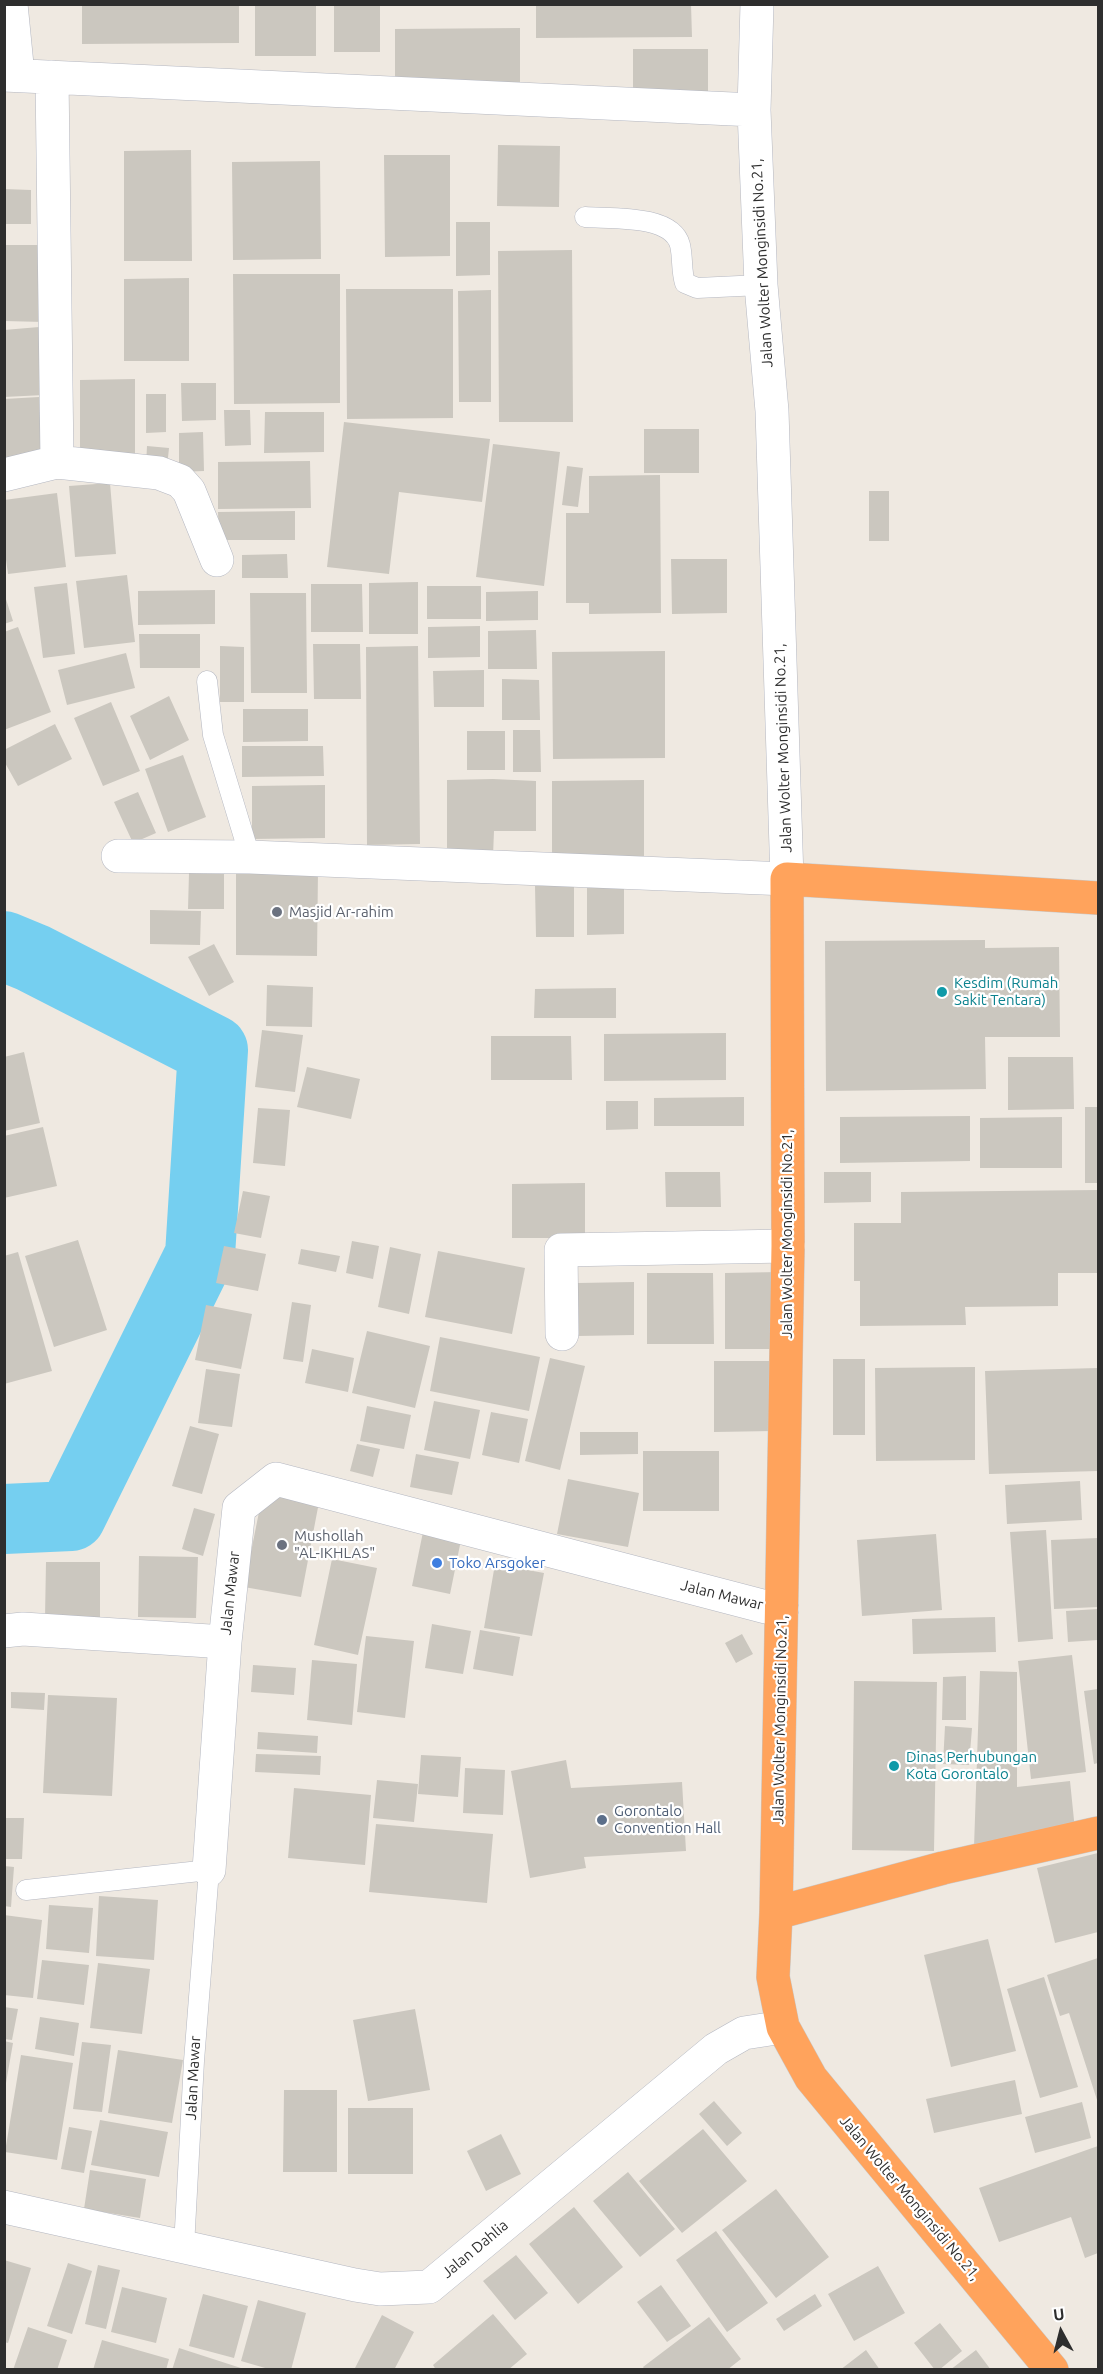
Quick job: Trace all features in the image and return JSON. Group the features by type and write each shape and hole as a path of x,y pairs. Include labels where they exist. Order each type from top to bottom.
{"highway":[{"path":"787,879 1098,898"},
{"name":"Jalan Wolter Monginsidi No.21,","path":"787,879 788,1246 773,1977 783,2027 811,2078 1052,2370"},
{"path":"776,1913 943,1868 1098,1833"}],"street":[{"path":"11,4 11,75 754,110"},
{"name":"Jalan Wolter Monginsidi No.21,","path":"757,4 754,110 761,285 772,411 787,879"},
{"path":"52,77 57,462"},
{"path":"4,475 57,462 159,473 180,481 189,492 217,560"},
{"path":"118,856 250,857 787,879"},
{"path":"562,1334 561,1250 788,1246"},
{"name":"Jalan Mawar","path":"209,1870 225,1642 239,1508 276,1479 782,1610"},
{"path":"4,1631 23,1629 225,1642"},
{"name":"Jalan Dahlia","path":"4,2207 355,2285 380,2289 429,2287 716,2049 744,2033 783,2027"}],"lane":[{"path":"585,217 656,222 673,233 680,244 685,283 696,288 761,285"},
{"path":"207,681 213,735 250,857"},
{"path":"26,1890 209,1870"},
{"name":"Jalan Mawar","path":"184,2247 194,2061 209,1870"}],"building":[{"path":"82,4 239,4 239,43 82,44"},
{"path":"255,4 316,4 316,56 255,56"},
{"path":"334,4 380,4 380,52 334,52"},
{"path":"536,4 691,4 692,37 536,38"},
{"path":"520,28 520,89 395,90 395,29"},
{"path":"633,49 708,49 708,95 633,95"},
{"path":"498,145 560,146 559,207 497,206"},
{"path":"191,150 192,261 124,261 124,151"},
{"path":"384,155 450,155 450,256 385,257"},
{"path":"320,161 321,259 233,260 232,162"},
{"path":"4,189 31,190 31,224 4,224"},
{"path":"456,222 490,222 490,275 456,276"},
{"path":"4,245 45,245 44,322 4,321"},
{"path":"572,250 573,422 499,422 498,251"},
{"path":"233,274 340,274 340,403 234,404"},
{"path":"189,278 189,361 124,361 124,279"},
{"path":"346,289 453,289 453,418 347,419"},
{"path":"491,290 491,402 459,402 458,291"},
{"path":"39,327 44,395 4,397 4,330"},
{"path":"135,379 135,459 80,459 80,380"},
{"path":"181,383 216,383 216,420 182,421"},
{"path":"146,394 166,394 166,432 146,433"},
{"path":"39,397 42,458 4,460 4,399"},
{"path":"224,410 250,410 251,445 225,446"},
{"path":"265,412 324,412 324,452 264,453"},
{"path":"344,422 490,439 482,502 399,492 389,574 327,567"},
{"path":"644,429 699,429 699,473 644,473"},
{"path":"203,432 204,471 179,472 179,433"},
{"path":"493,444 560,452 544,586 476,577"},
{"path":"147,446 169,448 167,467 146,466"},
{"path":"310,461 311,508 218,509 218,462"},
{"path":"567,466 583,468 578,507 562,505"},
{"path":"660,475 661,613 589,614 589,603 566,603 566,513 589,513 589,476"},
{"path":"110,483 116,554 75,557 69,486"},
{"path":"869,491 889,491 889,541 869,541"},
{"path":"57,493 66,567 8,574 4,545 4,500"},
{"path":"295,511 295,540 219,540 218,512"},
{"path":"287,554 288,578 242,578 242,555"},
{"path":"671,559 727,559 727,613 672,614"},
{"path":"127,575 135,642 84,648 76,581"},
{"path":"418,582 418,634 369,634 369,583"},
{"path":"67,583 75,654 43,658 34,587"},
{"path":"311,584 362,584 363,632 311,632"},
{"path":"427,586 481,586 481,619 427,619"},
{"path":"215,590 215,624 138,625 138,591"},
{"path":"538,591 538,620 486,621 486,592"},
{"path":"4,593 13,621 4,624"},
{"path":"250,593 306,593 307,693 251,693"},
{"path":"480,626 480,657 428,658 428,627"},
{"path":"18,627 51,712 4,730 4,632"},
{"path":"536,630 537,669 488,669 488,631"},
{"path":"139,634 200,634 200,668 140,668"},
{"path":"313,644 360,644 361,699 314,699"},
{"path":"220,646 244,647 244,702 220,702"},
{"path":"418,646 420,844 367,845 366,647"},
{"path":"665,651 665,758 553,759 552,652"},
{"path":"126,653 135,688 67,705 58,670"},
{"path":"484,670 484,707 434,707 433,671"},
{"path":"502,679 539,680 540,720 502,720"},
{"path":"169,696 189,740 150,760 130,716"},
{"path":"111,702 140,771 103,786 74,718"},
{"path":"243,709 308,709 308,741 243,742"},
{"path":"55,724 72,759 18,786 4,761 4,750"},
{"path":"513,730 540,730 541,772 513,772"},
{"path":"467,731 505,731 505,770 467,770"},
{"path":"242,746 323,746 324,776 242,777"},
{"path":"183,755 206,817 168,832 145,769"},
{"path":"447,780 536,781 536,831 494,831 493,856 447,857"},
{"path":"644,780 644,856 552,857 552,781"},
{"path":"325,785 325,838 252,839 252,786"},
{"path":"138,792 156,833 133,843 114,802"},
{"name":"Masjid Ar-rahim","path":"236,869 318,870 317,956 236,955"},
{"path":"189,873 224,874 224,909 188,909"},
{"path":"535,886 574,886 574,937 536,937"},
{"path":"587,888 624,888 624,934 587,935"},
{"path":"150,910 201,911 200,945 150,944"},
{"name":"Kesdim (Rumah Sakit Tentara)","path":"985,940 985,948 1059,947 1060,1037 985,1037 986,1089 826,1091 825,941"},
{"path":"214,944 234,982 209,996 188,957"},
{"path":"267,985 313,987 312,1027 266,1026"},
{"path":"616,988 616,1018 534,1018 535,989"},
{"path":"262,1030 303,1035 295,1092 255,1087"},
{"path":"726,1033 726,1080 604,1081 604,1034"},
{"path":"491,1036 571,1036 572,1080 491,1080"},
{"path":"24,1052 40,1123 4,1131 4,1057"},
{"path":"1008,1057 1073,1057 1074,1109 1008,1110"},
{"path":"307,1067 360,1079 351,1119 297,1107"},
{"path":"744,1097 744,1126 654,1126 654,1098"},
{"path":"606,1101 638,1101 638,1129 606,1130"},
{"path":"1085,1107 1098,1107 1098,1183 1085,1183"},
{"path":"258,1108 290,1110 285,1166 253,1163"},
{"path":"970,1116 970,1161 840,1163 840,1117"},
{"path":"1062,1117 1062,1168 980,1168 980,1118"},
{"path":"43,1127 57,1186 4,1198 4,1136"},
{"path":"665,1172 720,1172 721,1207 666,1207"},
{"path":"824,1172 871,1172 871,1202 824,1203"},
{"path":"585,1183 585,1238 512,1238 512,1184"},
{"path":"1098,1190 1098,1273 1058,1273 1058,1306 965,1307 966,1325 860,1326 860,1281 854,1281 854,1223 901,1223 901,1192"},
{"path":"243,1191 270,1196 261,1238 234,1233"},
{"path":"78,1240 107,1330 54,1347 25,1256"},
{"path":"352,1241 379,1246 373,1279 346,1273"},
{"path":"224,1246 266,1254 258,1291 216,1283"},
{"path":"390,1247 421,1254 409,1314 378,1307"},
{"path":"301,1249 340,1256 336,1272 298,1264"},
{"path":"438,1251 525,1268 512,1334 425,1317"},
{"path":"18,1252 52,1371 4,1384 4,1256"},
{"path":"779,1272 779,1349 725,1349 725,1273"},
{"path":"647,1273 713,1273 714,1344 647,1344"},
{"path":"634,1282 634,1335 578,1336 578,1283"},
{"path":"292,1302 311,1305 303,1362 283,1359"},
{"path":"206,1305 252,1314 241,1369 195,1360"},
{"path":"367,1331 430,1346 415,1408 352,1393"},
{"path":"440,1337 540,1357 529,1411 430,1391"},
{"path":"312,1349 354,1358 348,1392 305,1383"},
{"path":"550,1358 585,1366 560,1470 525,1461"},
{"path":"833,1359 865,1359 865,1435 833,1435"},
{"path":"714,1361 772,1361 773,1431 714,1432"},
{"path":"975,1367 975,1460 876,1461 875,1368"},
{"path":"1098,1368 1098,1471 989,1474 985,1371"},
{"path":"206,1369 240,1374 232,1427 198,1423"},
{"path":"434,1401 480,1410 470,1459 424,1450"},
{"path":"367,1406 411,1415 404,1449 360,1441"},
{"path":"491,1412 528,1419 519,1463 482,1455"},
{"path":"190,1426 219,1434 202,1494 172,1486"},
{"path":"580,1432 638,1432 638,1454 580,1455"},
{"path":"357,1444 380,1449 373,1477 350,1471"},
{"path":"643,1451 719,1451 719,1511 643,1511"},
{"path":"416,1454 459,1462 452,1495 410,1487"},
{"path":"568,1479 639,1493 628,1547 557,1534"},
{"path":"1080,1481 1082,1520 1007,1524 1005,1485"},
{"name":"Mushollah \"AL-IKHLAS\"","path":"263,1492 319,1502 301,1597 244,1587"},
{"path":"194,1508 215,1514 203,1556 182,1549"},
{"path":"1046,1530 1053,1639 1018,1642 1010,1532"},
{"name":"Toko Arsgoker","path":"423,1532 461,1540 450,1594 412,1586"},
{"path":"936,1534 942,1610 862,1616 857,1540"},
{"path":"1098,1538 1098,1607 1054,1609 1051,1540"},
{"path":"139,1556 198,1557 196,1618 138,1617"},
{"path":"332,1559 377,1568 358,1655 314,1645"},
{"path":"46,1562 100,1562 100,1619 45,1618"},
{"path":"495,1564 544,1573 532,1636 484,1628"},
{"path":"1098,1609 1098,1640 1068,1642 1066,1611"},
{"path":"995,1617 996,1652 913,1654 912,1619"},
{"path":"432,1624 471,1631 463,1674 425,1668"},
{"path":"480,1630 520,1637 513,1676 473,1669"},
{"path":"742,1634 753,1654 736,1663 725,1643"},
{"path":"366,1636 414,1641 405,1718 357,1712"},
{"path":"1072,1655 1086,1772 1031,1779 1018,1661"},
{"path":"312,1660 357,1664 352,1725 307,1720"},
{"path":"253,1665 296,1668 294,1695 251,1692"},
{"path":"980,1671 1017,1672 1017,1787 1070,1781 1075,1830 974,1847"},
{"path":"966,1676 966,1720 942,1720 943,1677"},
{"name":"Dinas Perhubungan Kota Gorontalo","path":"854,1681 937,1682 934,1851 852,1850"},
{"path":"1098,1689 1098,1763 1094,1764 1084,1691"},
{"path":"11,1692 45,1693 44,1710 11,1708"},
{"path":"48,1695 117,1698 112,1796 43,1793"},
{"path":"945,1726 972,1728 969,1765 943,1764"},
{"path":"258,1732 318,1736 317,1753 257,1749"},
{"path":"256,1754 321,1756 320,1775 255,1772"},
{"path":"421,1755 461,1757 458,1797 418,1794"},
{"name":"Gorontalo Convention Hall","path":"566,1760 571,1788 682,1782 686,1851 584,1857 586,1868 530,1878 511,1771"},
{"path":"465,1768 505,1770 503,1815 463,1813"},
{"path":"377,1780 418,1784 414,1822 373,1818"},
{"path":"294,1788 371,1795 365,1865 288,1858"},
{"path":"4,1818 24,1818 22,1859 4,1859"},
{"path":"376,1824 493,1834 487,1903 369,1892"},
{"path":"1098,1853 1098,1932 1055,1943 1037,1868"},
{"path":"4,1866 14,1867 11,1907 4,1906"},
{"path":"99,1896 158,1900 154,1960 96,1956"},
{"path":"49,1905 93,1908 89,1953 46,1949"},
{"path":"4,1915 42,1920 33,1998 4,1995"},
{"path":"988,1939 1016,2051 951,2067 924,1955"},
{"path":"1098,1958 1098,2103 1069,2013 1060,2016 1047,1975"},
{"path":"42,1960 89,1965 84,2005 37,1999"},
{"path":"98,1963 150,1969 142,2034 90,2028"},
{"path":"1044,1977 1078,2087 1040,2098 1007,1989"},
{"path":"4,2007 18,2009 12,2040 4,2039"},
{"path":"415,2009 430,2090 368,2101 353,2020"},
{"path":"40,2017 79,2023 74,2056 35,2049"},
{"path":"4,2041 13,2043 6,2083 4,2083"},
{"path":"82,2042 111,2045 102,2112 73,2109"},
{"path":"118,2050 183,2060 172,2123 108,2113"},
{"path":"21,2055 73,2063 57,2160 5,2152"},
{"path":"1015,2080 1022,2114 934,2133 926,2099"},
{"path":"284,2090 337,2090 337,2172 283,2172"},
{"path":"714,2101 742,2133 727,2146 699,2114"},
{"path":"1082,2102 1091,2138 1035,2153 1025,2117"},
{"path":"348,2108 413,2108 413,2174 348,2174"},
{"path":"100,2120 168,2132 159,2177 91,2165"},
{"path":"69,2127 92,2131 84,2173 61,2169"},
{"path":"703,2129 747,2181 682,2233 639,2181"},
{"path":"501,2134 521,2174 486,2191 467,2151"},
{"path":"1098,2146 1098,2253 1085,2258 1071,2217 999,2242 979,2188"},
{"path":"90,2170 146,2179 140,2218 84,2209"},
{"path":"628,2172 675,2229 640,2257 593,2201"},
{"path":"776,2189 829,2257 776,2298 722,2230"},
{"path":"574,2207 623,2267 578,2304 529,2244"},
{"path":"716,2231 768,2303 727,2332 676,2260"},
{"path":"516,2255 548,2293 515,2320 483,2281"},
{"path":"4,2260 31,2268 8,2343 4,2342"},
{"path":"68,2263 92,2271 72,2334 47,2326"},
{"path":"98,2265 120,2270 106,2329 85,2324"},
{"path":"878,2266 905,2313 854,2341 828,2294"},
{"path":"661,2285 691,2326 667,2342 637,2302"},
{"path":"122,2287 167,2298 156,2343 111,2332"},
{"path":"203,2294 248,2306 234,2358 189,2346"},
{"path":"815,2294 822,2306 784,2331 776,2319"},
{"path":"258,2300 306,2313 291,2370 272,2370 241,2361"},
{"path":"493,2314 527,2354 508,2370 436,2370 433,2365"},
{"path":"382,2315 414,2332 394,2370 354,2370"},
{"path":"709,2317 741,2359 727,2370 645,2370 643,2367"},
{"path":"940,2323 962,2351 939,2370 935,2370 914,2343"},
{"path":"28,2327 67,2340 57,2370 13,2370"},
{"path":"102,2340 169,2359 166,2370 93,2370"},
{"path":"179,2348 244,2369 244,2370 172,2370"},
{"path":"866,2350 880,2370 840,2370"},
{"path":"976,2350 991,2370 950,2370"}],"waterway":[{"path":"4,946 33,958 213,1050 200,1255 71,1516 4,1519"}],"place":[{"name":"Masjid Ar-rahim","path":"277,912"},
{"name":"Kesdim (Rumah Sakit Tentara)","path":"942,992"},
{"name":"Mushollah \"AL-IKHLAS\"","path":"282,1545"},
{"name":"Toko Arsgoker","path":"437,1563"},
{"name":"Dinas Perhubungan Kota Gorontalo","path":"894,1766"},
{"name":"Gorontalo Convention Hall","path":"602,1820"}]}
